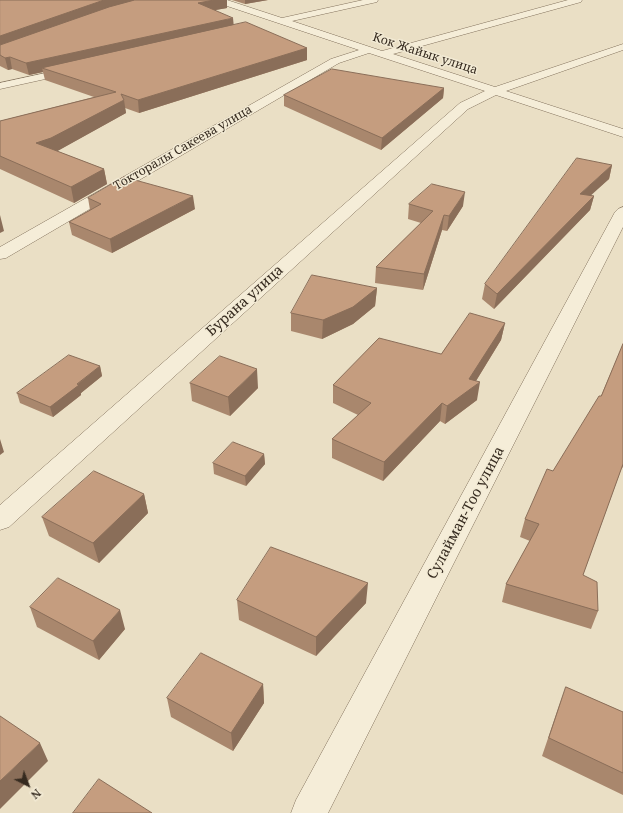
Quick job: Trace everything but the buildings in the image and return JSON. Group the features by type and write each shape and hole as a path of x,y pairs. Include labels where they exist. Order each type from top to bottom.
{"street":[{"name":"Кок Жайык улица","path":"218,0 623,133"},
{"path":"259,26 374,0"},
{"name":"Токторалы Сакеева улица","path":"0,254 335,60 375,52 578,0"},
{"name":"Бурана улица","path":"0,520 464,106 495,91 623,47"},
{"path":"0,86 84,67"},
{"name":"Сулайман-Тоо улица","path":"309,813 623,212"}]}
